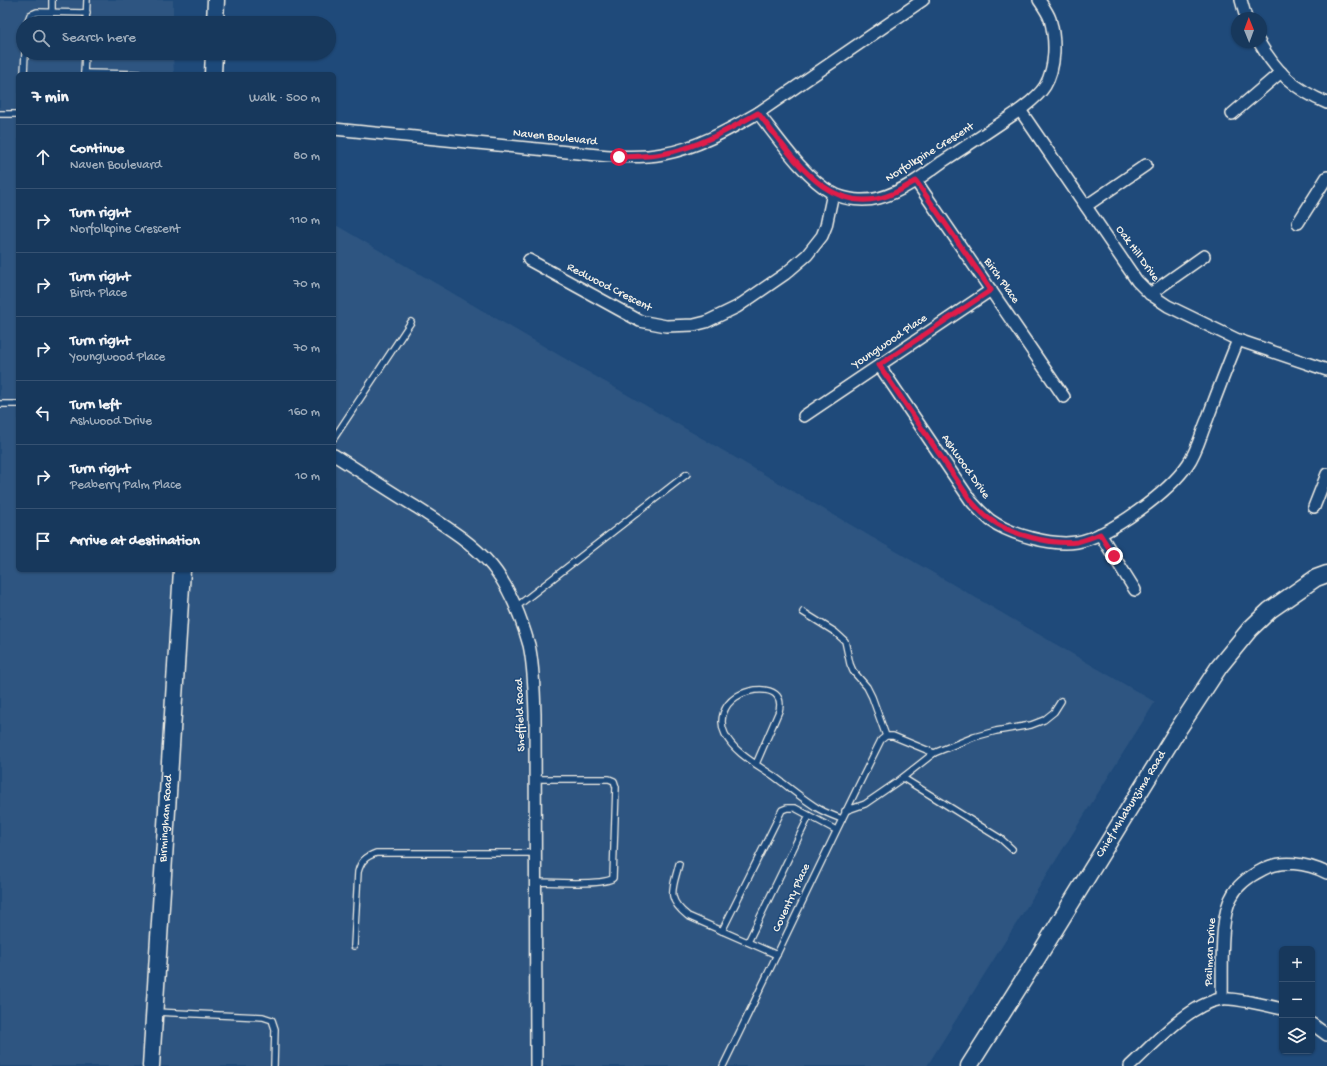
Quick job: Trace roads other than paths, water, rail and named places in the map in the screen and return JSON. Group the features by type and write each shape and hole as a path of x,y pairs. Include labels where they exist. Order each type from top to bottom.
{"main road":[{"path":"215,16 216,0"},
{"path":"213,72 214,60"},
{"name":"Birmingham Road","path":"151,1066 182,572"},
{"name":"Chief Mhlabunzima Road","path":"969,1066 1040,954 1173,737 1219,667 1250,629 1270,610 1316,578 1327,574"}],"street":[{"name":"Naven Boulevard","path":"336,129 598,155 643,156 682,150 730,130 758,113 923,0"},
{"name":"Norfolkpine Crescent","path":"758,113 805,171 819,184 833,193 853,199 865,200 892,194 916,181 1020,110 1034,100 1044,87 1050,77 1054,47 1049,18 1039,0"},
{"path":"1241,0 1244,12"},
{"path":"1262,48 1267,56 1297,88 1327,103"},
{"path":"1232,114 1281,72"},
{"name":"Oak Hill Drive","path":"1020,110 1137,281 1150,294 1168,306 1238,340 1327,370"},
{"path":"1086,206 1146,165"},
{"path":"1298,223 1327,177"},
{"name":"Birch Place","path":"916,181 1064,397"},
{"name":"Redwood Crescent","path":"529,260 640,321 666,326 700,323 722,315 737,307 785,274 807,255 822,236 826,226 833,193"},
{"path":"1150,294 1204,256"},
{"name":"Youngwood Place","path":"804,416 991,290"},
{"name":"Ashwood Drive","path":"879,365 980,512 1003,527 1021,534 1051,541 1077,542 1100,534 1140,510 1173,482 1189,463 1198,444 1238,340"},
{"name":"Sheffield Road","path":"336,456 444,525 479,552 502,580 516,607 529,647 535,714 536,1066"},
{"path":"1314,507 1327,474"},
{"path":"1100,534 1135,590"},
{"name":"Pailman Drive","path":"1222,999 1223,927 1228,902 1240,885 1270,865 1292,863 1317,868 1327,873"},
{"path":"1136,1064 1181,1019 1204,1005 1222,999 1279,1008"},
{"path":"1315,1026 1327,1035"}],"lane":[{"path":"52,0 52,12"},
{"path":"30,16 34,13 52,12 86,13 87,0"},
{"path":"24,72 25,60"},
{"path":"84,72 85,60"},
{"path":"0,114 16,114"},
{"path":"336,435 411,322"},
{"path":"0,404 16,404"},
{"path":"516,607 687,474"},
{"path":"803,612 835,632 845,641 850,664 867,687 872,697 884,738 896,738 934,753"},
{"path":"756,764 779,711 780,704 779,699 774,693 765,690 745,692 736,696 726,706 722,722 724,733 732,745 756,764 821,810 842,819"},
{"path":"845,811 865,804 903,778 934,753 974,737 996,731 1031,725 1044,720 1054,712 1061,701"},
{"name":"Coventry Place","path":"723,1066 845,811 884,738"},
{"path":"903,778 1001,838 1012,849"},
{"path":"536,779 609,779 614,781 616,787 613,878 610,881 599,882 536,882"},
{"path":"722,931 780,812 784,808 791,807 836,830"},
{"path":"748,942 810,816"},
{"path":"354,946 358,872 361,863 366,857 376,853 536,853"},
{"path":"679,864 673,887 674,902 678,908 688,916 777,955"},
{"path":"155,1012 263,1017 272,1020 275,1029 274,1066"}]}
